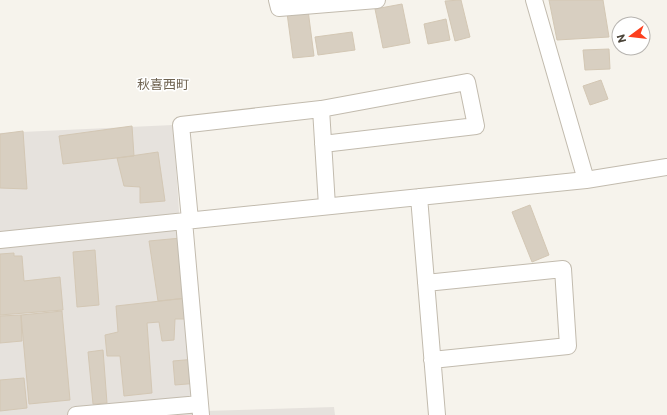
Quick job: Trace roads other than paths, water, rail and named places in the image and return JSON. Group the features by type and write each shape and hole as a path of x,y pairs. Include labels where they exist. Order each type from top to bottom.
{"street":[{"path":"277,0 278,8 377,0"},
{"path":"534,0 586,180"},
{"path":"76,415 201,409 181,125 321,109 467,82 476,126 323,144"},
{"path":"321,109 327,206"},
{"path":"0,240 586,180 667,166"},
{"path":"419,197 437,415"},
{"path":"426,283 563,269 568,346 432,360"}],"district":[{"name":"秋喜西町","path":"163,84"}]}
